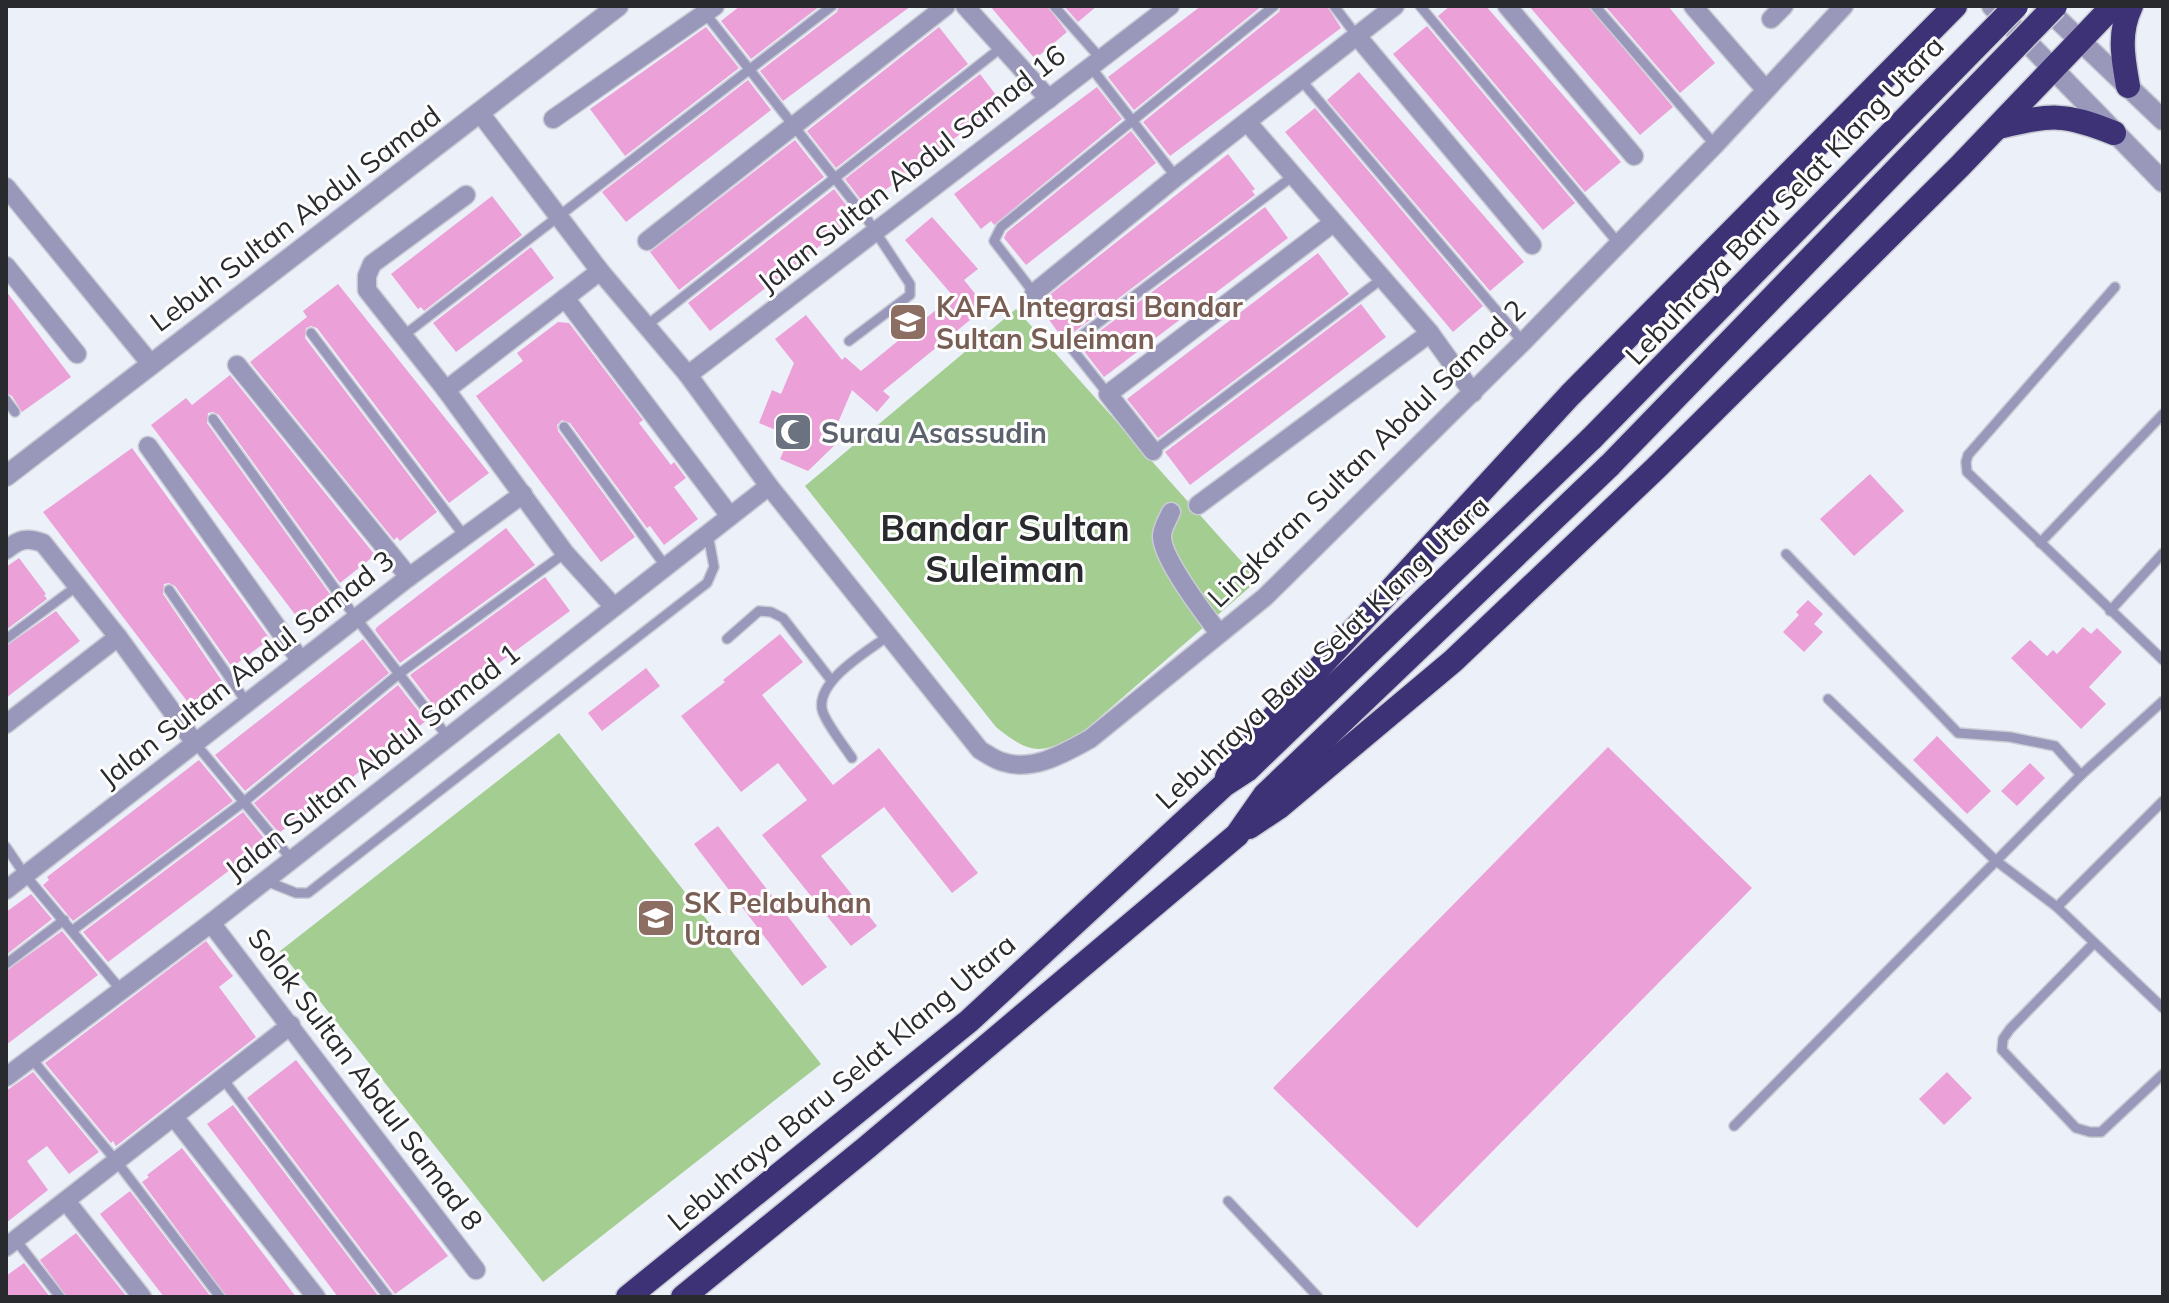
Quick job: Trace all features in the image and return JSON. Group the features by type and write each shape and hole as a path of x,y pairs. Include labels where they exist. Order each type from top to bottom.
{"highway":[{"path":"1224,785 1237,757 1570,395 1955,6"},
{"name":"Lebuhraya Baru Selat Klang Utara","path":"628,1297 969,1021 1224,785 1247,770 1592,438 2016,6"},
{"path":"1237,835 1265,795 1610,465 2055,6"},
{"path":"683,1297 866,1148 1237,835 1279,807 1453,661 1655,469 1998,127 2113,6"},
{"path":"2128,86 2122,54 2122,32 2131,6"},
{"path":"1998,127 2058,116 2082,120 2114,133"}],"street":[{"name":"Lebuh Sultan Abdul Samad","path":"6,476 618,6"},
{"path":"647,241 946,6"},
{"path":"965,6 1049,99"},
{"path":"1034,293 1176,177 1395,6"},
{"path":"1507,6 1634,156"},
{"path":"1693,6 1765,89"},
{"name":"Lingkaran Sultan Abdul Samad 2","path":"480,113 600,271 688,375 769,486 980,750 1003,762 1030,765 1090,739 1265,597 1523,342 1715,145 1844,6"},
{"path":"1992,6 2163,182"},
{"path":"2044,6 2163,120"},
{"name":"Jalan Sultan Abdul Samad 16","path":"688,375 1049,99 1158,9"},
{"path":"553,119 710,10"},
{"path":"1357,36 1532,245"},
{"path":"1247,122 1430,333 1473,393"},
{"path":"6,187 150,363"},
{"path":"466,195 372,264 367,276 367,290 446,390 565,553 614,607"},
{"path":"1153,451 1108,394 1333,223"},
{"path":"6,266 77,354"},
{"path":"446,390 600,271"},
{"path":"565,298 730,516"},
{"path":"1198,505 1430,333"},
{"path":"237,365 409,577"},
{"path":"148,446 301,661"},
{"name":"Jalan Sultan Abdul Samad 1","path":"6,1077 211,923 769,486"},
{"name":"Jalan Sultan Abdul Samad 3","path":"6,890 409,577 523,494"},
{"path":"1171,512 1162,535 1165,549 1196,603 1219,633"},
{"path":"6,550 18,540 30,538 43,543 118,637 195,743"},
{"path":"6,724 118,637"},
{"name":"Solok Sultan Abdul Samad 8","path":"211,923 476,1270"},
{"path":"11,1243 291,1025"},
{"path":"174,1117 316,1297"},
{"path":"66,1201 142,1297"}],"lane":[{"path":"403,336 832,6"},
{"path":"1054,6 1095,62 1131,120 1176,177"},
{"path":"1034,293 994,241 996,234 1131,120 1274,6"},
{"path":"1334,6 1357,36"},
{"path":"1420,6 1619,244"},
{"path":"1595,6 1715,145"},
{"path":"710,10 748,69 875,232 910,284 910,295 849,341"},
{"path":"646,326 1002,47"},
{"path":"1301,80 1523,342"},
{"path":"1108,394 1069,345 1293,176"},
{"path":"1153,451 1383,278"},
{"path":"2115,287 1968,455 1967,472 2163,660"},
{"path":"311,333 465,537"},
{"path":"6,400 15,412"},
{"path":"2040,543 2163,414"},
{"path":"213,419 356,618 447,736"},
{"path":"564,427 666,567"},
{"path":"265,881 296,893 308,893 707,583 714,567 708,534"},
{"path":"73,930 245,801 400,673 565,553"},
{"path":"2110,611 2163,553"},
{"path":"1786,554 1958,733 2010,737 2055,746 2081,775"},
{"path":"6,639 77,586"},
{"path":"169,590 247,703"},
{"path":"727,639 759,611 771,612 783,618 831,680"},
{"path":"852,758 822,711 823,697 831,680 888,636"},
{"path":"1828,699 1995,860 2057,907 2163,1008"},
{"path":"1734,1126 1995,860 2081,775 2163,701"},
{"path":"195,743 292,860"},
{"path":"2057,907 2163,801"},
{"path":"6,847 25,875 121,990"},
{"path":"6,964 64,920"},
{"path":"2094,943 2010,1029 2003,1039 2002,1050 2076,1128 2090,1132 2101,1132 2163,1074"},
{"path":"31,1058 117,1162 220,1297"},
{"path":"223,1079 388,1297"},
{"path":"1228,1201 1318,1297"},
{"path":"11,1243 60,1297"}],"green space":[{"path":"1016,309 1258,580 1076,738 1043,749 1026,747 996,727 805,486"},
{"path":"559,733 821,1064 543,1282 280,951"}],"building":[{"path":"740,6 820,6 751,59 721,21"},
{"path":"839,6 911,6 783,101 760,71 837,12"},
{"path":"990,6 1047,6 1067,32 1035,59"},
{"path":"1064,6 1097,6 1078,22"},
{"path":"1201,6 1262,6 1134,110 1108,77"},
{"path":"1281,6 1327,6 1341,28 1170,156 1143,122 1279,12"},
{"path":"1450,6 1486,6 1621,162 1585,192 1438,16"},
{"path":"1529,6 1588,6 1673,107 1640,135"},
{"path":"1605,6 1668,6 1715,63 1680,93"},
{"path":"1427,26 1575,203 1543,230 1393,54"},
{"path":"706,27 739,68 625,156 590,109"},
{"path":"939,27 968,64 836,168 807,131"},
{"path":"1359,72 1524,262 1490,291 1327,100"},
{"path":"980,74 1002,103 865,205 845,179"},
{"path":"748,80 771,110 626,222 602,192"},
{"path":"1097,87 1122,119 994,225 991,221 981,229 954,194"},
{"path":"1315,108 1483,306 1453,332 1285,132"},
{"path":"1131,131 1156,163 1026,265 1004,238 1007,232"},
{"path":"795,140 824,177 679,290 650,252"},
{"path":"1228,154 1255,189 1252,191 1255,195 1062,338 1038,304"},
{"path":"834,189 856,218 710,331 688,303"},
{"path":"492,196 522,235 424,311 421,307 418,309 391,274"},
{"path":"1265,207 1288,238 1104,377 1080,346"},
{"path":"932,217 978,269 964,280 986,307 883,391 890,397 877,412 852,390 831,439 838,442 808,471 780,459 790,436 759,423 772,390 781,394 794,363 775,339 806,315 842,360 845,357 861,371 953,296 905,240"},
{"path":"531,247 554,278 456,352 433,323"},
{"path":"1318,253 1349,294 1158,438 1127,399"},
{"path":"338,284 489,473 449,503 317,328 306,328 305,338 437,512 400,541 397,537 394,540 250,362 307,317 303,311"},
{"path":"6,291 71,377 22,412 12,396 6,393"},
{"path":"1361,304 1386,337 1190,485 1165,452"},
{"path":"558,322 569,323 643,420 639,423 671,465 674,462 686,478 674,487 698,519 664,545 650,526 647,528 570,423 562,420 557,425 558,431 635,537 601,562 476,396 523,361 517,353"},
{"path":"230,375 375,555 340,583 219,415 208,413 207,423 332,597 300,621 151,425 186,398 192,405"},
{"path":"132,448 270,639 232,667 175,586 164,584 163,594 222,681 190,705 43,512"},
{"path":"1870,474 1904,511 1854,556 1820,519"},
{"path":"506,528 535,565 400,663 375,630 377,627"},
{"path":"19,558 47,599 6,630 6,567"},
{"path":"545,577 570,611 436,709 410,675"},
{"path":"1808,600 1823,614 1814,624 1823,632 1804,652 1783,632"},
{"path":"56,611 80,641 6,698 6,646"},
{"path":"2083,627 2091,634 2097,628 2122,652 2089,687 2106,704 2081,729 2011,658 2030,640 2047,656 2053,650 2057,654"},
{"path":"780,634 803,662 762,695 833,785 879,748 978,873 952,893 884,807 821,856 877,926 851,946 762,835 807,800 778,763 741,792 681,716"},
{"path":"363,639 389,673 245,791 215,755"},
{"path":"646,668 660,686 602,731 588,713"},
{"path":"398,685 426,721 279,833 254,803"},
{"path":"1937,736 1991,791 1967,814 1913,760"},
{"path":"1608,747 1752,888 1417,1228 1273,1088"},
{"path":"199,760 233,801 73,921 43,885 49,880 47,877"},
{"path":"2030,763 2045,778 2017,806 2001,791"},
{"path":"243,812 267,842 108,962 83,932"},
{"path":"718,826 827,967 802,986 694,844"},
{"path":"31,894 52,919 6,955 6,912"},
{"path":"62,931 98,975 6,1045 6,971"},
{"path":"206,941 233,976 219,987 256,1037 116,1146 45,1063"},
{"path":"296,1060 448,1256 395,1294 247,1098"},
{"path":"33,1072 99,1152 69,1174 47,1146 27,1161 48,1190 6,1223 6,1091"},
{"path":"1947,1072 1972,1098 1944,1125 1919,1099"},
{"path":"233,1105 379,1297 338,1297 207,1124"},
{"path":"182,1148 296,1297 227,1297 142,1182"},
{"path":"130,1191 211,1297 164,1297 100,1214"},
{"path":"76,1233 127,1297 67,1297 40,1260"},
{"path":"24,1263 50,1297 6,1297 6,1276"}],"place":[{"name":"KAFA Integrasi Bandar Sultan Suleiman","path":"908,322"},
{"name":"Surau Asassudin","path":"793,432"},
{"name":"SK Pelabuhan Utara","path":"656,918"}],"district":[{"name":"Bandar Sultan Suleiman","path":"1005,548"}]}
